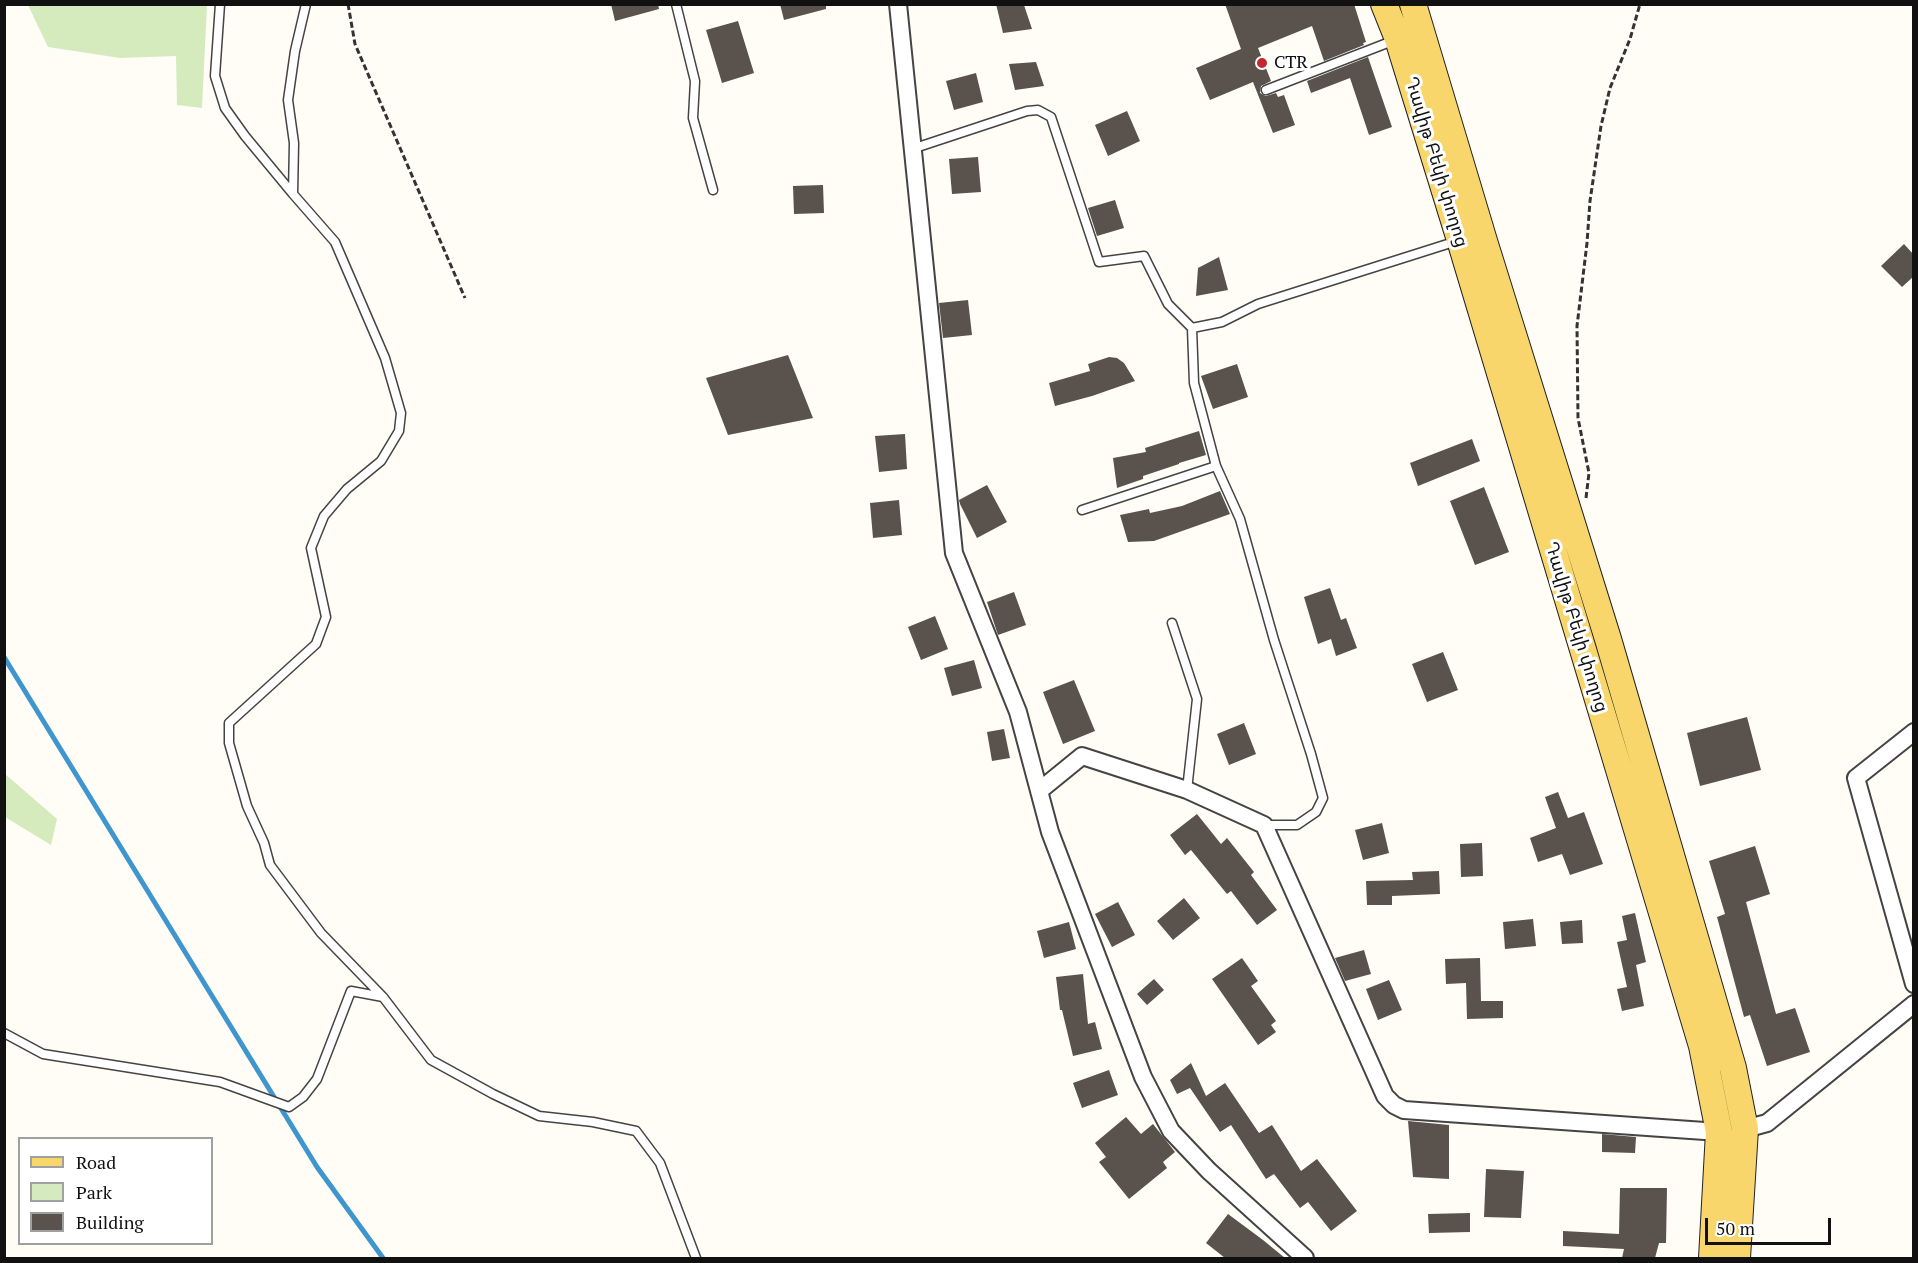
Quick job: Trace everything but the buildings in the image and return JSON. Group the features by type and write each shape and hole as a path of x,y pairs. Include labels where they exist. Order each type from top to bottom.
{"main road":[{"name":"Դավիթ Բեկի փողոց","path":"1414,8 1520,397 1702,1046 1719,1132 1712,1258"},
{"path":"1391,22 1404,27 1413,23 1414,8"},
{"name":"Դավիթ Բեկի փողոց","path":"1391,22 1460,240 1572,526 1608,639 1734,1068 1745,1129 1737,1258"}],"street":[{"path":"898,4 954,553 1018,712 1050,832 1143,1077 1171,1131 1209,1171 1305,1258"},
{"path":"1914,732 1856,778 1914,984"},
{"path":"1039,791 1082,756 1187,790 1264,825 1385,1096 1394,1105 1404,1110 1719,1132"},
{"path":"1745,1129 1767,1123 1914,1004"}],"lane":[{"path":"220,4 215,76 225,108 245,136 335,242 385,358 401,412 399,431 381,461 347,489 324,516 311,548 326,617 316,644 229,723 229,743 248,806 264,843 270,865 321,933 383,997 431,1060 539,1116 593,1122 636,1131 660,1163 696,1258"},
{"path":"293,194 294,143 288,100 295,51 306,4"},
{"path":"676,4 696,81 693,118 713,190"},
{"path":"1266,90 1391,22"},
{"path":"912,149 1027,111 1038,110 1051,117 1099,262 1144,256 1168,304 1192,328 1194,383 1216,466 1240,519 1274,640 1323,798 1316,812 1297,825 1264,825"},
{"path":"1192,328 1222,322 1258,304 1460,240"},
{"path":"1082,510 1216,466"},
{"path":"1173,623 1197,699 1187,790"},
{"path":"4,1033 42,1054 220,1082 289,1107 303,1097 318,1079 351,991 383,997"}],"path":[{"path":"348,4 354,44 465,298"},
{"path":"1572,526 1587,497 1589,473 1578,418 1577,326 1590,201 1601,126 1610,88 1630,39 1640,4"}],"green space":[{"path":"28,5 207,5 202,108 177,105 176,56 120,58 48,47"},
{"path":"4,773 57,819 51,845 5,817"}],"waterway":[{"path":"4,657 317,1167 383,1258"}],"place":[{"name":"CTR","path":"1262,63"}]}
